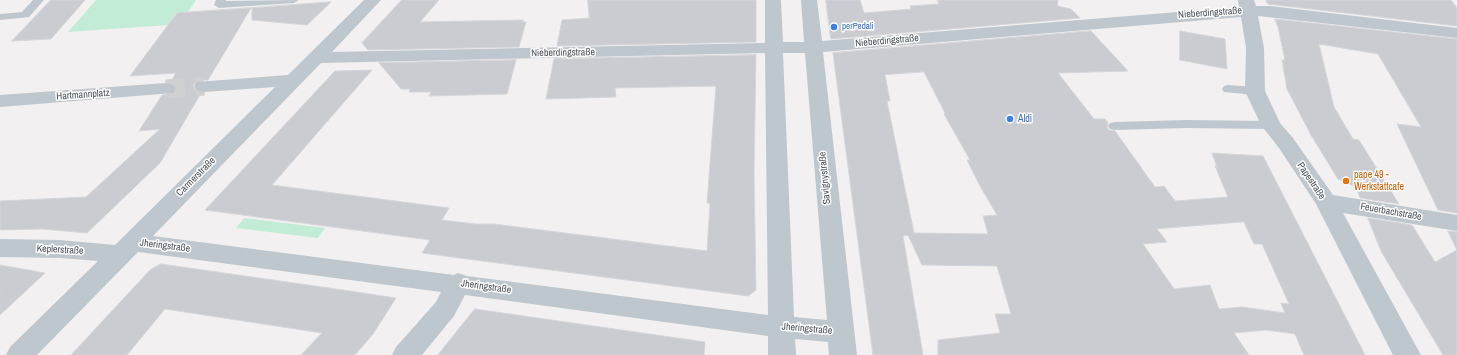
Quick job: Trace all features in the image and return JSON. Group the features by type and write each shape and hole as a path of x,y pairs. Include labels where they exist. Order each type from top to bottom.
{"street":[{"name":"Carmerstraße","path":"20,355 372,0"},
{"path":"773,0 782,355"},
{"name":"Savignystraße","path":"809,0 841,343"},
{"name":"Nieberdingstraße","path":"315,58 813,47 1246,5 1270,11 1457,33"},
{"name":"Papestraße","path":"1246,5 1255,48 1255,91 1271,125 1286,143 1326,202 1407,355"},
{"path":"204,86 292,80"},
{"name":"Hartmannplatz","path":"0,101 166,89"},
{"name":"Feuerbachstraße","path":"1326,202 1457,223"},
{"name":"Keplerstraße","path":"0,248 127,248"},
{"name":"Jheringstraße","path":"127,248 458,283 781,327 841,343"},
{"path":"406,355 445,308 458,283"}],"lane":[{"path":"0,17 25,15 39,0"},
{"path":"222,0 219,5 294,0"},
{"path":"1228,89 1255,91"},
{"path":"1115,126 1187,124 1271,125"}],"green space":[{"path":"96,0 196,0 188,12 176,13 168,25 68,32"},
{"path":"244,218 325,228 318,238 236,228"}],"building":[{"path":"51,0 85,0 51,39 12,41"},
{"path":"402,0 439,0 420,22 523,20 523,22 526,22 519,47 368,50 362,43"},
{"path":"588,0 756,0 756,42 557,46 562,20 589,18"},
{"path":"826,0 860,0 864,13 911,9 910,6 939,4 937,0 1058,0 1057,6 1071,9 1080,18 831,39"},
{"path":"1266,0 1451,0 1457,8 1457,26 1268,4"},
{"path":"331,2 307,25 252,20 252,8"},
{"path":"251,8 208,80 197,80 193,85 196,91 201,93 160,163 87,233 42,229 0,230 0,201 86,197 160,129 139,131 162,95 173,94 177,90 174,84 170,83 176,73 130,76 177,13"},
{"path":"1275,19 1457,39 1457,213 1438,210 1397,124 1421,127 1378,54 1319,44 1334,107 1353,139 1359,140 1399,204 1360,198 1356,187 1338,179 1311,135 1287,89 1282,60 1285,60"},
{"path":"1091,31 1128,71 1058,73 1094,119 1105,119 1108,123 1107,127 1109,130 1115,131 1155,187 1164,186 1175,201 1228,197 1215,166 1217,167 1212,153 1263,156 1365,355 1304,355 1295,334 1266,330 1234,333 1249,355 938,355 938,340 1000,333 995,314 1011,314 997,266 922,265 908,235 903,236 923,355 873,355 833,53","holes":["924,72 945,113 944,114 970,160 967,160 980,186 997,215 983,216 988,234 914,233 887,101 890,101 885,75","1244,222 1254,244 1262,244 1289,304 1281,303 1285,313 1242,307 1219,309 1210,285 1174,289 1143,244 1167,242 1157,229"]},
{"path":"1180,31 1225,39 1227,69 1180,60"},
{"path":"756,55 754,172 756,290 748,296 422,253 430,240 205,210 335,71 372,70 272,185 449,208 442,220 476,224 494,224 707,251 710,204 707,203 716,86 615,88 616,97 546,99 554,59"},
{"path":"516,60 507,94 429,96 431,92 409,92 410,89 401,89 379,63"},
{"path":"1368,218 1412,225 1435,262 1457,250 1457,355 1443,355 1381,251"},
{"path":"1448,231 1457,232 1457,250"},
{"path":"161,264 396,298 373,334 355,355 301,355 322,333 165,309 127,355 71,355 150,270"},
{"path":"0,265 45,273 0,315"},
{"path":"475,309 705,342 704,355 438,355"}],"tunnel":[{"path":"166,89 204,86"}],"place":[{"name":"perPedali","path":"834,27"},
{"name":"Aldi","path":"1010,119"},
{"name":"pape 49 - Werkstattcafe","path":"1346,181"}]}
